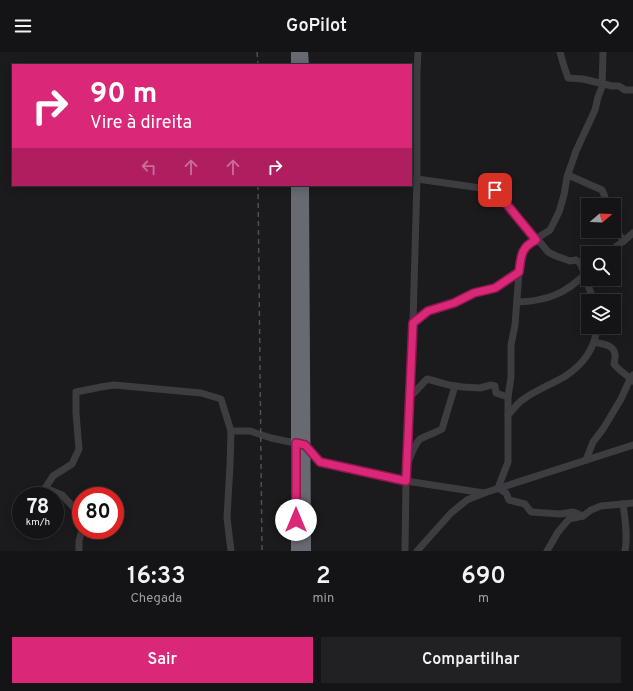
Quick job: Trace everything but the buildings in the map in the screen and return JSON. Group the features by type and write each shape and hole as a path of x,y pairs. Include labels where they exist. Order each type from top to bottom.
{"highway":[{"path":"296,52 296,64"},
{"path":"304,52 304,64"},
{"path":"296,186 301,444 306,551"},
{"path":"296,551 301,444 304,186"}],"street":[{"path":"405,551 406,481 413,323 417,179 418,52"},
{"path":"560,52 568,78 583,79 619,86 625,90 633,90"},
{"path":"498,488 508,462 508,397 511,377 511,345 515,325 519,272 522,255 528,244 550,230 559,212 568,175 576,151 595,110 602,87 603,52"},
{"path":"568,175 602,190 605,198"},
{"path":"417,179 495,190 536,240 540,242 548,252 570,261 576,260 581,265"},
{"path":"617,246 633,233"},
{"path":"621,237 624,241"},
{"path":"413,323 428,311 454,303 474,293 495,288 519,272"},
{"path":"516,302 527,302 555,296 581,279"},
{"path":"508,415 520,402 542,388 564,377 581,364 587,356 596,334"},
{"path":"586,460 593,442 622,399 632,379 618,370 614,364 616,356 610,346 594,342"},
{"path":"410,397 427,379 455,386 480,388 491,385 495,386 496,393 508,397"},
{"path":"47,487 53,476 72,464 79,449 76,392 114,386 201,393 221,399 231,431 227,518 231,551"},
{"path":"407,465 414,447 421,438 442,430 455,386"},
{"path":"231,431 250,431 271,438 301,444 320,462 406,481 484,493"},
{"path":"416,551 451,513 467,500 498,488 633,445"},
{"path":"498,488 506,493 509,500 525,504 532,512 560,514 573,512 583,516"},
{"path":"64,498 72,506"},
{"path":"547,551 558,532 569,519 583,516 591,510 601,506 633,503"},
{"path":"623,504 626,530 625,551"},
{"path":"79,551 80,539"}],"railway":[{"path":"257,52 258,64"},
{"path":"258,186 262,551"}],"route":[{"path":"296,520 296,443 305,445 320,462 406,481 413,323 428,311 454,303 474,293 495,288 519,272 522,255 528,244 536,240 495,190"}]}
